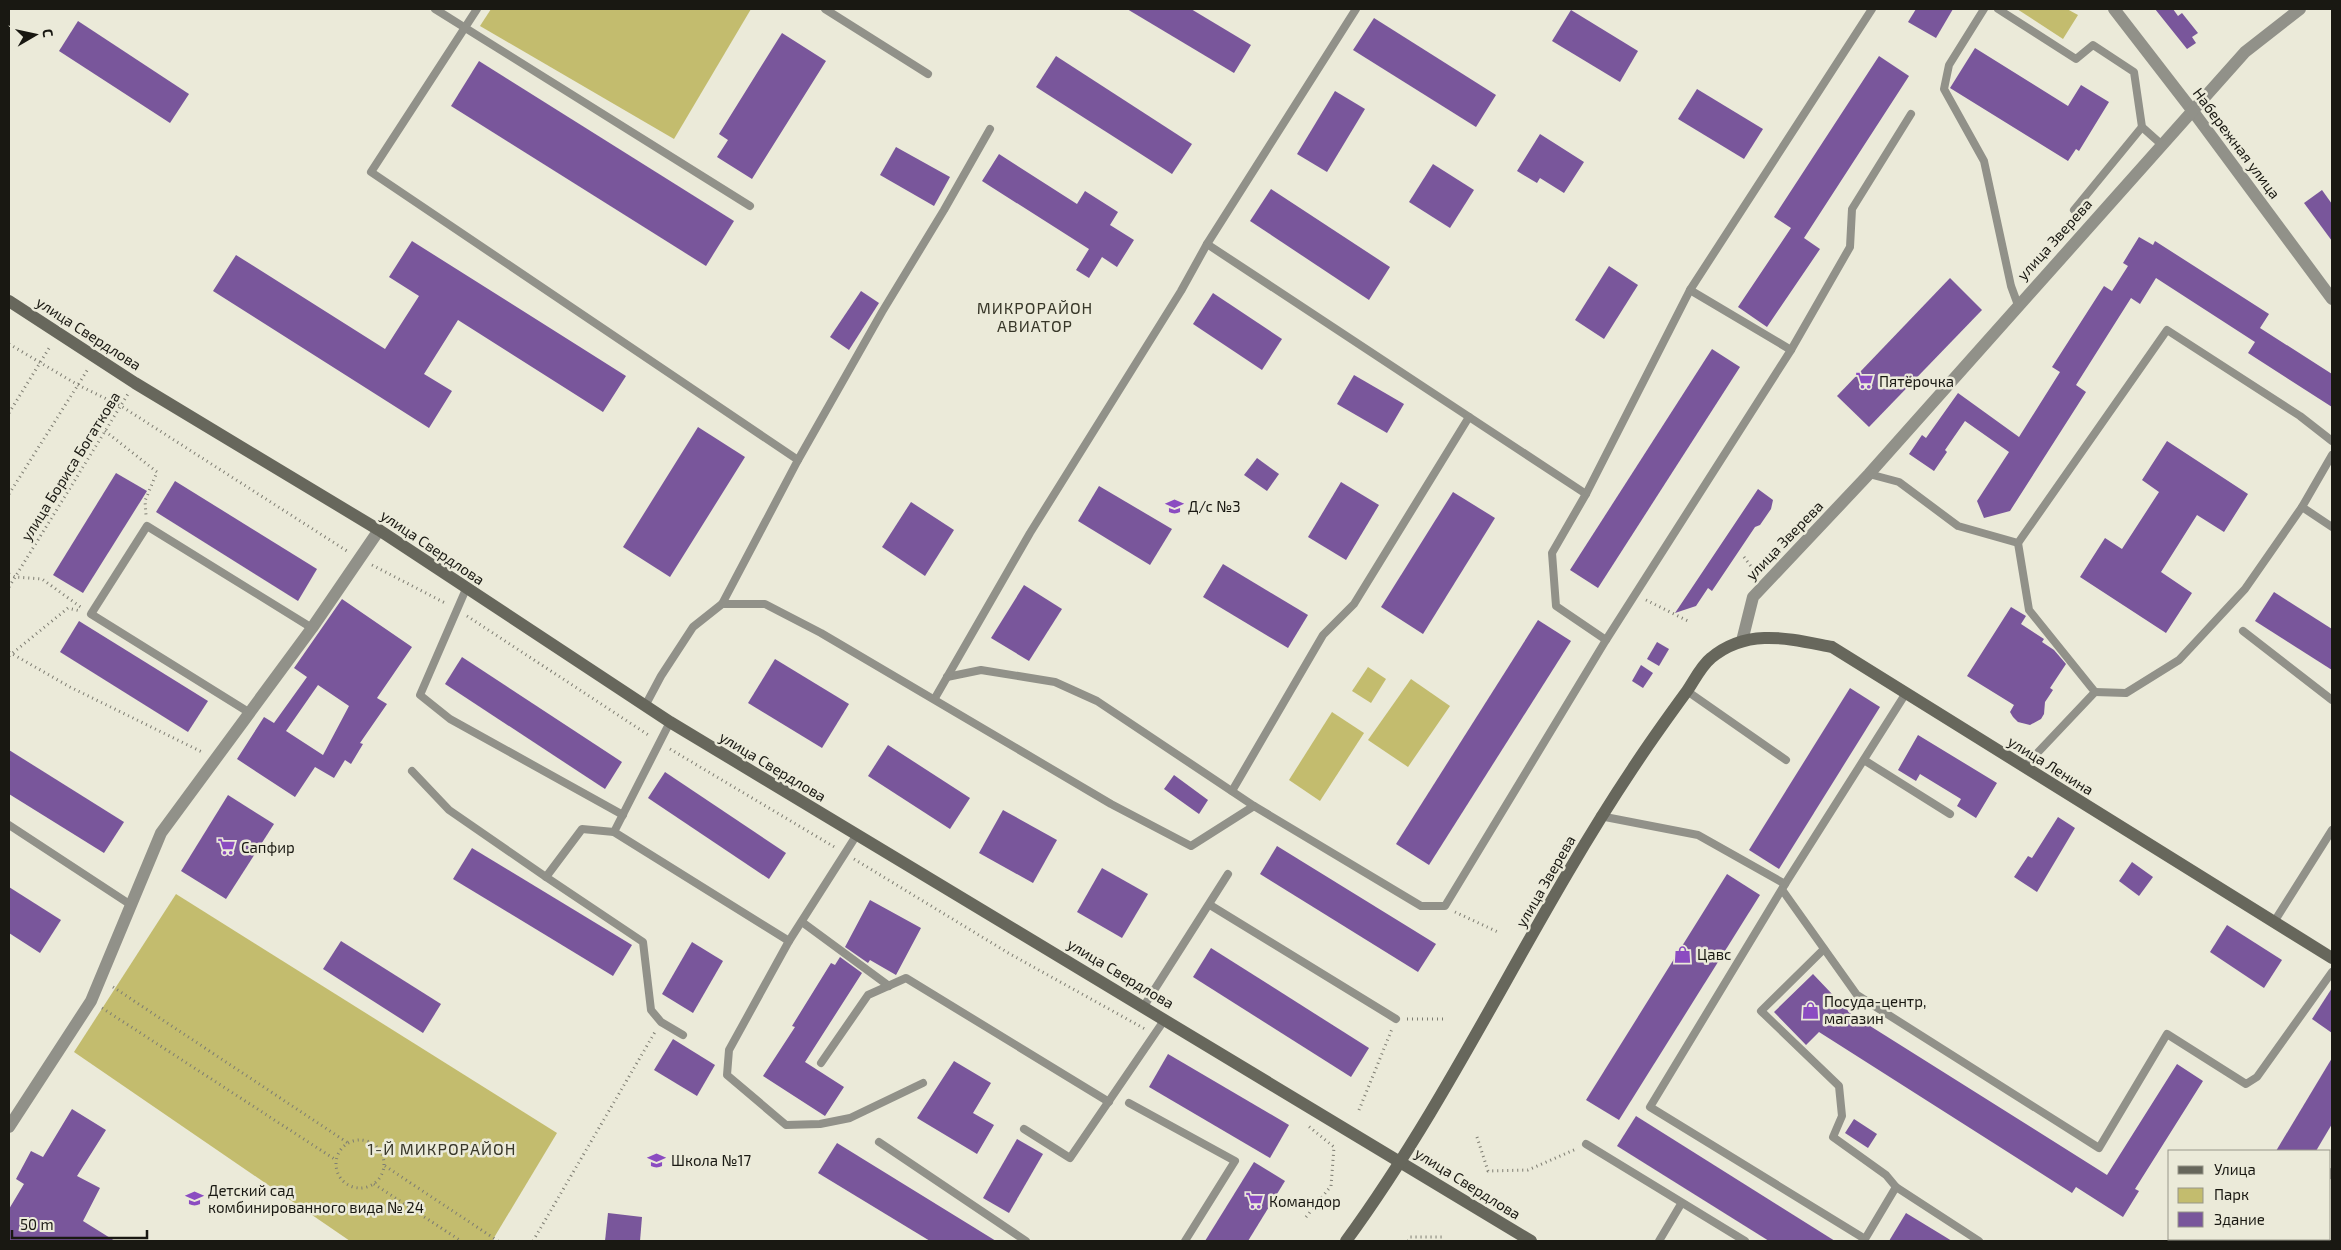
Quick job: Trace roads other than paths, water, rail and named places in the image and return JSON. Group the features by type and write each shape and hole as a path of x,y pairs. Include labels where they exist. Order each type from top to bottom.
{"main road":[{"name":"улица Свердлова","path":"9,303 95,358 379,530 670,722 856,836 1144,1006 1531,1241"},
{"name":"улица Ленина","path":"1742,641 1778,636 1832,647 2332,958"},
{"name":"улица Зверева","path":"1346,1241 1402,1162 1434,1110 1600,816 1710,658 1742,641"}],"street":[{"name":"Набережная улица","path":"2114,9 2192,110 2332,299"},
{"name":"улица Зверева","path":"1742,641 1753,597 1869,474 2161,144 2245,52 2300,9"},
{"path":"9,1127 91,1000 161,833 312,628 379,530"}],"lane":[{"path":"435,9 750,206"},
{"path":"477,9 372,172 798,460"},
{"path":"825,9 928,74"},
{"path":"935,698 1030,533 1181,291 1207,244 1356,9"},
{"path":"1606,640 1556,606 1552,553 1586,494 1690,290 1872,9"},
{"path":"1984,9 1949,65 1944,89 1984,161 2018,305"},
{"path":"1998,9 2076,59 2093,45 2134,72 2142,127 2161,144"},
{"path":"947,676 981,670 1056,682 1097,701 1254,806 1421,906 1445,906 1606,640 1791,350 1850,247 1852,209 1911,114"},
{"path":"2074,210 2142,127"},
{"path":"645,706 661,676 693,627 722,604 798,460 882,312 944,210 990,129"},
{"path":"1207,244 1586,494"},
{"path":"1690,290 1791,350"},
{"path":"2095,692 2030,610 2018,542 2167,330 2300,416 2332,442"},
{"path":"1232,791 1323,634 1354,604 1469,417"},
{"path":"2024,767 2095,692 2126,693 2179,660 2245,589 2302,507 2332,454"},
{"path":"1869,474 1899,482 1958,526 2018,542"},
{"path":"2302,507 2332,527"},
{"path":"250,713 91,614 147,526 312,628"},
{"path":"466,589 420,695 450,719 623,815"},
{"path":"722,604 765,604 821,633 935,698 1111,804 1191,846 1254,806"},
{"path":"2243,631 2332,700"},
{"path":"1687,691 1786,760"},
{"path":"1896,1187 1865,1240 1650,1107 1906,693"},
{"path":"614,832 670,722"},
{"path":"1864,760 1950,814"},
{"path":"412,771 449,810 643,942 651,1010 661,1022 683,1035"},
{"path":"1600,816 1698,835 1784,888 1857,995 2099,1148 2168,1034 2246,1084 2257,1077 2332,972"},
{"path":"9,825 131,904"},
{"path":"546,877 582,829 614,832 789,941"},
{"path":"2274,922 2332,830"},
{"path":"856,836 789,941 729,1050 727,1075 786,1125 820,1124 850,1118 923,1083"},
{"path":"1144,1006 1228,874"},
{"path":"1210,905 1396,1019"},
{"path":"802,922 889,986"},
{"path":"1824,949 1762,1011 1839,1086 1842,1116 1833,1137 1886,1175 1896,1187 1979,1241"},
{"path":"821,1063 868,995 906,978 1109,1102"},
{"path":"1024,1129 1070,1158 1165,1019"},
{"path":"1129,1103 1235,1161 1186,1241"},
{"path":"879,1142 1026,1241"},
{"path":"1586,1144 1744,1241"},
{"path":"1658,1241 1682,1204"}],"place":[{"name":"Пятёрочка","path":"1865,381"},
{"name":"Д/с №3","path":"1174,506"},
{"name":"Сапфир","path":"227,847"},
{"name":"Цавс","path":"1683,954"},
{"name":"Посуда-центр, магазин","path":"1810,1010"},
{"name":"Школа №17","path":"657,1160"},
{"name":"Детский сад комбинированного вида № 24","path":"194,1199"},
{"name":"Командор","path":"1255,1201"}],"district":[{"name":"МИКРОРАЙОН АВИАТОР","path":"1035,316"},
{"name":"1-Й МИКРОРАЙОН","path":"442,1148"}]}
